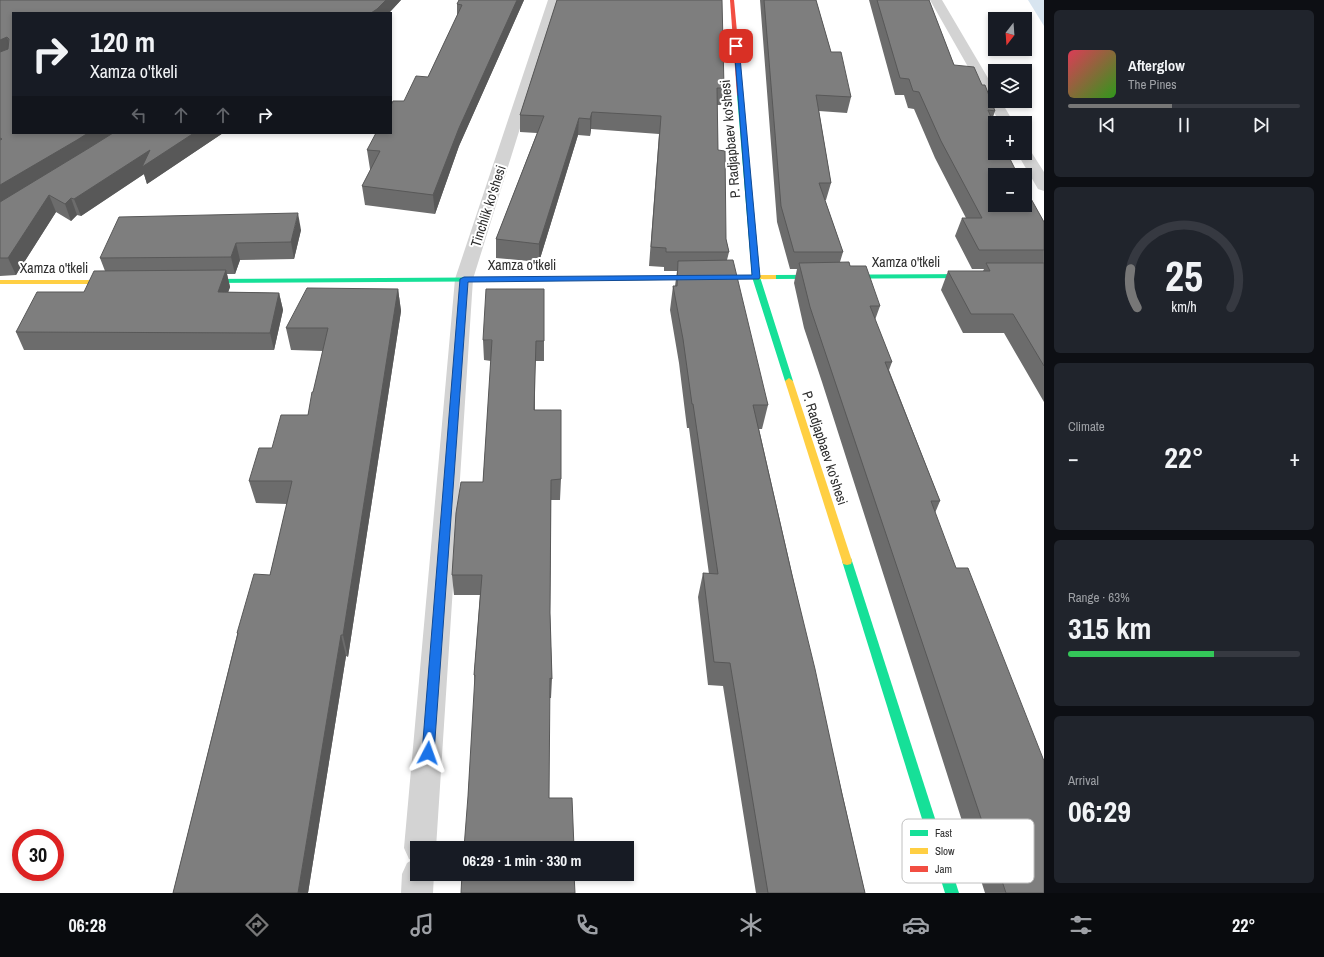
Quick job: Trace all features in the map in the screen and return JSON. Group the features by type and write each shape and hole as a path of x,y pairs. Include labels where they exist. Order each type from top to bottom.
{"street":[{"name":"Tinchlik ko'shesi","path":"421,841 464,279 554,0"},
{"name":"P. Radjapbaev ko'shesi","path":"732,0 756,277 928,819"},
{"path":"936,0 1003,116"},
{"path":"1029,160 1044,186"},
{"name":"Xamza o'tkeli","path":"189,281 988,276"},
{"name":"Xamza o'tkeli","path":"0,282 126,282"},
{"path":"417,893 418,881"},
{"name":"P. Radjapbaev ko'shesi","path":"949,883 952,893"}],"shaded area":[{"path":"1028,0 1044,0 1044,26"}],"building":[{"path":"0,0 386,0 372,12 12,12 12,134 86,134 0,185 0,140 2,139 0,138 0,52 8,49 9,39 7,37 0,40"},
{"path":"459,0 517,0 459,128 433,195 362,186 380,151 367,150 375,134 392,134 393,101 404,101 416,76 428,77 462,5 457,4"},
{"path":"557,0 722,0 724,88 717,88 718,150 725,151 726,239 729,252 666,252 666,248 651,247 661,116 592,112 590,119 579,118 539,244 496,239 544,116 520,115"},
{"path":"764,0 816,0 831,52 841,52 851,97 816,95 831,183 819,183 843,252 794,252 781,206"},
{"path":"877,0 929,0 954,65 974,67 982,85 985,85 988,93 988,108 994,108 995,111 988,110 990,116 988,116 988,160 1010,160 1014,168 988,168 988,212 1032,212 1032,201 1044,222 1044,250 979,250 962,218 982,218 941,141 919,92 913,91 909,79 900,78"},
{"path":"111,134 192,134 142,167 150,150 74,199 71,198 65,204 49,195 8,258 0,258 0,202"},
{"path":"298,213 291,242 236,243 231,257 100,258 119,217"},
{"path":"733,260 768,405 753,405 815,669 865,893 768,893 730,663 714,662 703,573 718,574 683,339 673,286 677,286 678,261"},
{"path":"849,262 850,266 866,266 880,306 870,306 892,362 885,362 940,501 931,501 956,568 968,568 1044,761 1044,893 1006,893 1003,883 1034,883 1034,819 981,819 810,307 799,263"},
{"path":"986,263 1044,263 1044,366 1013,314 971,314 948,271 990,271"},
{"path":"226,270 218,292 279,293 270,333 16,332 37,292 84,292 94,271"},
{"path":"307,288 398,289 343,635 341,635 298,893 173,893 237,633 254,574 270,575 292,481 249,481 259,448 272,448 281,415 308,415 312,392 328,328 286,328"},
{"path":"486,289 544,289 544,341 536,341 534,410 561,410 561,479 551,480 550,613 552,679 550,678 549,798 572,798 574,841 465,841 474,675 482,575 452,575 456,513 461,482 483,482 492,340 483,340"},
{"path":"462,881 574,881 575,893 461,893"}],"traffic: fast":[{"path":"740,95 756,277 789,381"},
{"path":"773,277 977,276"},
{"path":"199,281 561,279"},
{"path":"847,561 929,819"},
{"path":"949,883 952,893"}],"traffic: slow":[{"path":"561,279 773,277"},
{"path":"0,282 119,282"},
{"path":"789,381 847,561"}],"traffic: jam":[{"path":"732,0 740,95"}],"route":[{"path":"428,753 464,279 756,277 736,46"}]}
